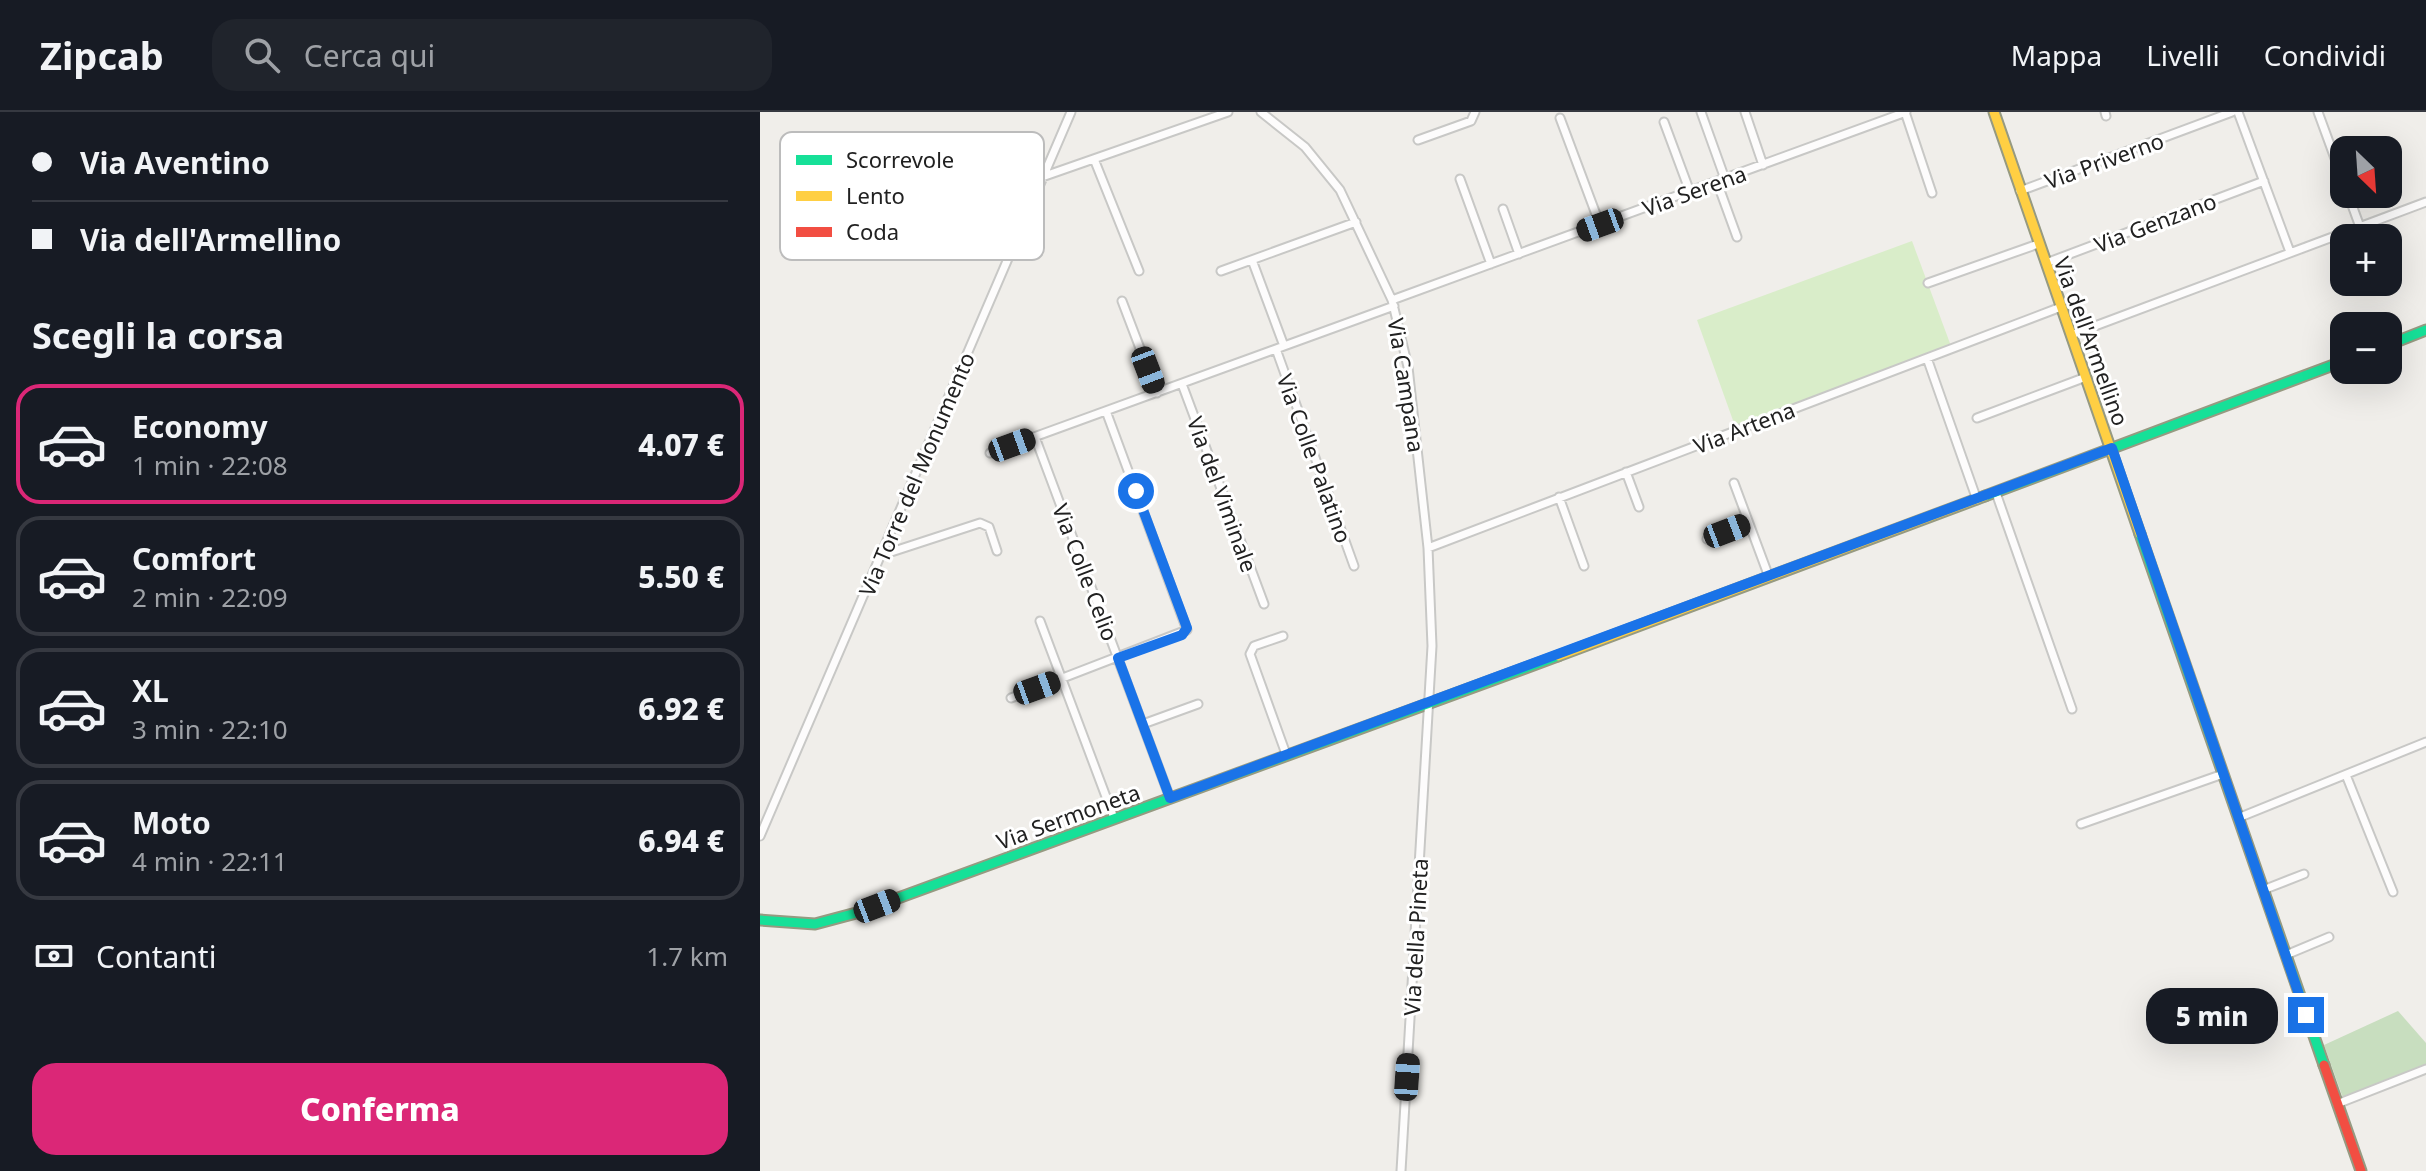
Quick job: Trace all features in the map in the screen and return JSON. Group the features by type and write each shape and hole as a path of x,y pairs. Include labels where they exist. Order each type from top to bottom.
{"street":[{"name":"Via Torre del Monumento","path":"1044,173 1071,112"},
{"path":"1044,176 1228,112"},
{"name":"Via Campana","path":"1261,112 1318,161 1337,187 1393,303 1408,361 1428,548 1432,626 1430,703"},
{"path":"1418,140 1471,121 1475,112"},
{"path":"1701,112 1737,237"},
{"path":"1745,112 1763,165"},
{"path":"1906,112 1932,193"},
{"name":"Via Serena","path":"990,453 1280,348 1491,264 1906,112"},
{"name":"Via dell'Armellino","path":"1994,112 2361,1171"},
{"path":"2235,112 2290,252"},
{"name":"Via Priverno","path":"2020,191 2235,112"},
{"path":"2318,112 2330,145"},
{"path":"1560,118 1600,225"},
{"path":"1664,122 1690,192"},
{"path":"1094,159 1139,271"},
{"path":"1460,179 1491,264"},
{"name":"Via Genzano","path":"2046,263 2264,181"},
{"path":"2368,224 2426,202"},
{"path":"1503,209 1519,254"},
{"path":"1221,271 1356,222"},
{"path":"2071,335 2330,238"},
{"path":"1928,283 2038,244"},
{"name":"Via Torre del Monumento","path":"760,836 1007,260"},
{"name":"Via Colle Palatino","path":"1252,260 1354,566"},
{"path":"1122,301 1157,393"},
{"name":"Via Artena","path":"1428,548 2061,307"},
{"path":"2402,339 2426,330"},
{"path":"1927,358 1977,500"},
{"name":"Via Sermoneta","path":"760,920 808,924 838,920 1996,493 2330,366"},
{"path":"1977,418 2086,377"},
{"name":"Via del Viminale","path":"1182,384 1264,604"},
{"path":"1011,698 1182,635 1187,628 1106,411"},
{"name":"Via Colle Celio","path":"1035,437 1170,798"},
{"path":"1626,472 1639,507"},
{"path":"1734,483 1769,577"},
{"path":"1996,493 2072,709"},
{"path":"1559,497 1584,566"},
{"path":"882,555 980,523 989,527 997,551"},
{"path":"1707,539 1747,524"},
{"path":"1040,621 1114,818"},
{"path":"1283,636 1254,646 1250,654 1286,754"},
{"name":"Via della Pineta","path":"1401,1171 1430,703"},
{"path":"1143,724 1198,704"},
{"path":"2238,818 2426,742"},
{"path":"2081,824 2223,774"},
{"path":"2346,775 2393,892"},
{"path":"2263,890 2304,874"},
{"path":"2286,955 2329,937"},
{"path":"2337,1104 2426,1069"}],"green space":[{"path":"1912,241 1951,346 1735,426 1697,320"},
{"path":"2398,1011 2426,1043 2426,1065 2343,1098 2324,1045"}],"traffic: fast":[{"path":"2402,339 2426,330"},
{"path":"1985,496 2330,366"},
{"path":"2140,534 2324,1065"},
{"path":"760,920 815,924 860,912 1558,656"}],"traffic: slow":[{"path":"1994,112 2140,534"},
{"path":"1558,656 1985,496"}],"traffic: jam":[{"path":"2324,1065 2361,1171"}],"route":[{"path":"1136,491 1187,628 1182,635 1118,658 1170,798 2112,448 2306,1015"}]}
